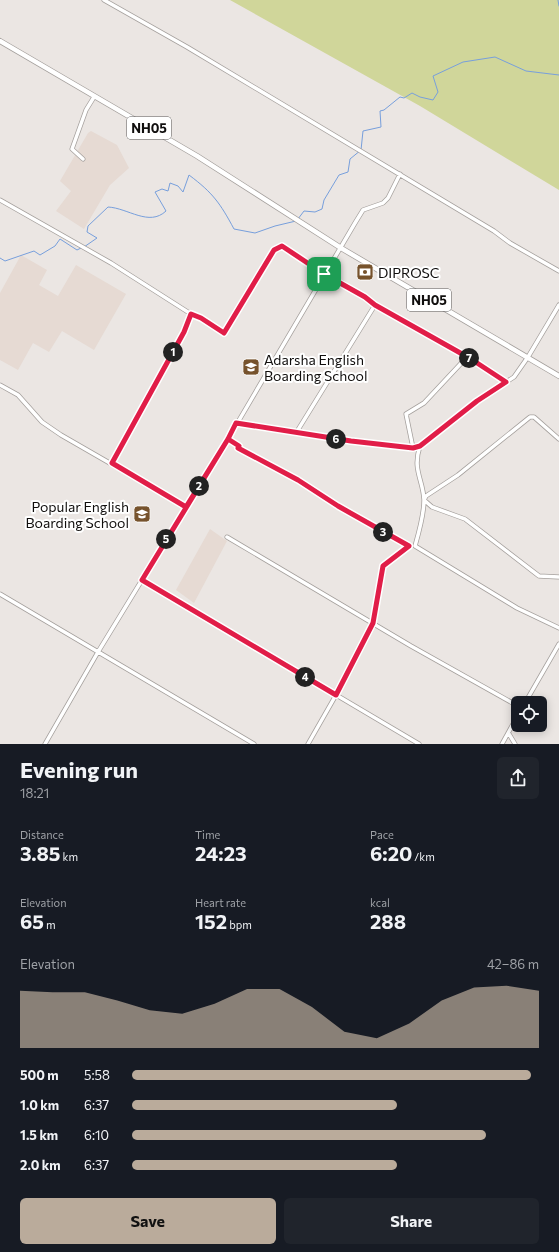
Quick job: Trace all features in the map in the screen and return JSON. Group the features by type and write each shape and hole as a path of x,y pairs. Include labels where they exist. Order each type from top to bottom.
{"main road":[{"name":"NH05","path":"0,41 197,156 298,219 341,248 559,376"}],"street":[{"path":"104,0 400,174 510,243 559,271"},
{"path":"83,159 72,149 86,110 94,97"},
{"path":"44,744 98,652 228,439 236,423 363,210 383,203 388,198 400,174"},
{"path":"0,200 111,263 191,314 201,318 224,333 274,250 282,246 324,274 365,297 375,305 467,357 506,382"},
{"path":"296,433 375,305"},
{"path":"236,423 351,441 413,448 420,446 466,410 514,377 528,357 559,305"},
{"path":"112,463 184,332 191,314"},
{"path":"413,448 406,414 424,403 467,357"},
{"path":"0,385 18,395 42,422 61,435 186,507"},
{"path":"424,500 426,496 458,475 530,417 534,417 559,439"},
{"path":"228,439 239,446 238,448 298,480 338,506 409,546 383,566 373,623 336,695 308,744"},
{"path":"420,446 416,458 424,500 415,546 517,608 559,628"},
{"path":"424,500 432,507 465,519 539,576 559,577"},
{"path":"227,537 511,702"},
{"path":"142,580 419,744"},
{"path":"0,594 254,744"},
{"path":"529,696 559,644"},
{"path":"502,744 511,730"},
{"path":"509,734 515,744"}],"shaded area":[{"path":"91,131 117,145 129,168 110,185 84,229 56,211 71,191 60,181 88,133"},
{"path":"21,255 47,270 39,285 58,296 76,265 126,294 94,350 62,331 49,352 33,343 18,370 0,360 0,293"},
{"path":"210,529 227,541 194,603 176,590"}],"green space":[{"path":"230,0 559,0 559,190 420,106"}],"waterway":[{"path":"558,0 559,6"},
{"path":"298,219 304,211 315,212 322,209 324,200 339,175 348,172 350,159 361,150 363,131 381,127 380,111 384,110 400,97 404,98 412,93 420,97 433,100 438,92 433,76 463,62 495,57 526,71 559,75"},
{"path":"84,247 97,238 87,232 88,226 108,207 145,217 159,215 166,211 155,192 162,189 168,191 170,183 178,186 183,192 189,175 210,193 234,229 255,233 296,221"},
{"path":"0,258 5,261 34,251 40,255 55,246 60,239 77,250 81,248"}],"place":[{"name":"DIPROSC","path":"365,272"},
{"name":"Adarsha English Boarding School","path":"251,367"},
{"name":"Popular English Boarding School","path":"142,514"}],"route":[{"path":"324,274 282,246 274,250 224,333 201,318 191,314 184,332 157,378 112,463 138,480 186,507 228,439 239,446 238,448 298,480 338,506 409,546 383,566 373,623 336,695 142,580 228,439 236,423 266,429 413,448 420,446 448,422 506,382 495,373 375,305 365,297 324,274"}]}
